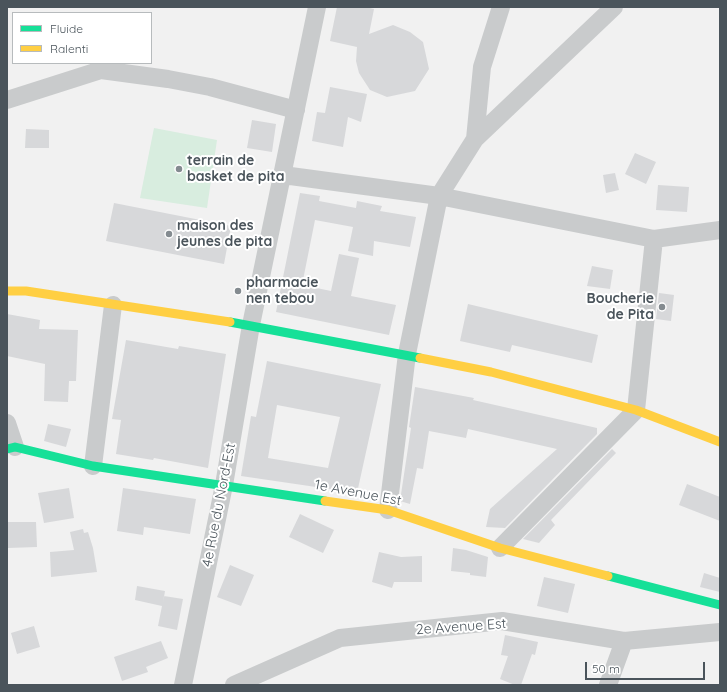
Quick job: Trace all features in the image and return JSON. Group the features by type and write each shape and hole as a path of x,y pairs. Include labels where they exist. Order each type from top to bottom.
{"main road":[{"path":"7,290 26,291 250,325 408,354 491,372 636,410 720,442"},
{"name":"1e Avenue Est","path":"11,448 93,466 388,510 500,548 720,605"}],"street":[{"name":"4e Rue du Nord-Est","path":"183,685 224,485 250,325 283,175 317,7"},
{"path":"475,139 482,67 501,7"},
{"path":"388,510 408,354 440,196 475,139 614,7"},
{"path":"7,100 101,70 175,80 296,110"},
{"path":"283,175 440,196 654,239 720,230"},
{"path":"500,548 636,410 654,239"},
{"path":"93,466 113,305"},
{"path":"7,424 11,448"},
{"name":"2e Avenue Est","path":"234,685 340,638 348,637 502,621 624,641 720,632"},
{"path":"608,685 624,641"}],"green space":[{"name":"terrain de basket de pita","path":"154,128 217,140 207,208 140,198"}],"building":[{"path":"337,7 366,7 374,9 369,34 393,25 410,32 423,42 429,69 415,91 387,97 370,90 359,73 356,61 357,47 330,41"},
{"path":"330,87 367,94 361,122 348,117 343,147 312,141 317,112 325,113"},
{"path":"252,120 276,124 272,152 247,148"},
{"path":"26,129 49,130 49,148 25,148"},
{"path":"635,153 656,162 646,184 625,174"},
{"path":"615,173 619,190 606,193 603,175"},
{"path":"658,185 689,187 687,212 656,210"},
{"path":"300,193 320,196 319,201 356,208 357,201 382,206 380,211 416,217 410,247 374,241 373,256 348,251 353,227 315,220 302,285 331,291 339,254 359,258 351,296 396,305 389,335 276,312"},
{"name":"maison des jeunes de pita","path":"114,203 231,226 224,264 106,241"},
{"path":"592,266 613,270 610,289 587,286"},
{"name":"Boucherie de Pita","path":"659,293 674,295 671,321 656,319"},
{"path":"468,304 598,335 592,363 512,345 510,352 460,341"},
{"path":"7,314 40,320 39,329 78,330 76,381 69,381 68,402 44,401 45,364 7,356"},
{"path":"126,340 178,349 179,346 226,354 208,468 154,458 153,460 116,454 121,420 112,419"},
{"path":"267,361 381,384 357,493 241,476 251,416 256,417","holes":["277,405 340,417 328,468 268,458"]},
{"path":"415,387 474,398 473,400 597,428 597,434 505,528 486,527 490,509 557,449 468,429 466,438 429,431 423,469 417,468 410,504 400,501 411,428 409,427"},
{"path":"48,424 71,429 66,447 44,441"},
{"path":"612,449 616,453 551,520 555,525 539,543 523,539"},
{"path":"687,484 720,497 720,521 679,505"},
{"path":"69,488 74,518 44,523 38,493"},
{"path":"123,488 196,499 190,534 144,527 143,535 117,531"},
{"path":"300,514 334,530 323,553 289,537"},
{"path":"8,522 36,522 37,547 8,548"},
{"path":"83,529 84,533 88,532 93,548 97,572 51,577 50,552 74,550 70,532"},
{"path":"453,548 466,550 488,557 486,577 470,575 470,573 451,571"},
{"path":"379,552 401,557 422,556 422,582 394,582 392,588 372,582"},
{"path":"230,565 254,575 241,606 217,597"},
{"path":"704,573 720,578 720,592 700,587"},
{"path":"544,577 575,584 568,613 537,606"},
{"path":"137,586 165,591 164,596 183,599 177,630 158,626 162,606 135,600"},
{"path":"34,626 40,647 17,654 11,633"},
{"path":"505,635 538,642 535,655 532,654 521,685 515,685 500,679 508,656 501,655"},
{"path":"161,641 168,658 146,667 148,672 122,681 114,657"}],"traffic: fast":[{"path":"230,322 420,358"},
{"path":"7,449 15,447 93,466 325,501"},
{"path":"608,576 720,605"}],"traffic: slow":[{"path":"7,291 26,291 230,322"},
{"path":"420,358 491,372 636,410 720,442"},
{"path":"325,501 388,510 500,548 608,576"}],"place":[{"name":"terrain de basket de pita","path":"179,169"},
{"name":"maison des jeunes de pita","path":"169,234"},
{"name":"pharmacie nen tebou","path":"238,291"},
{"name":"Boucherie de Pita","path":"662,307"}]}
